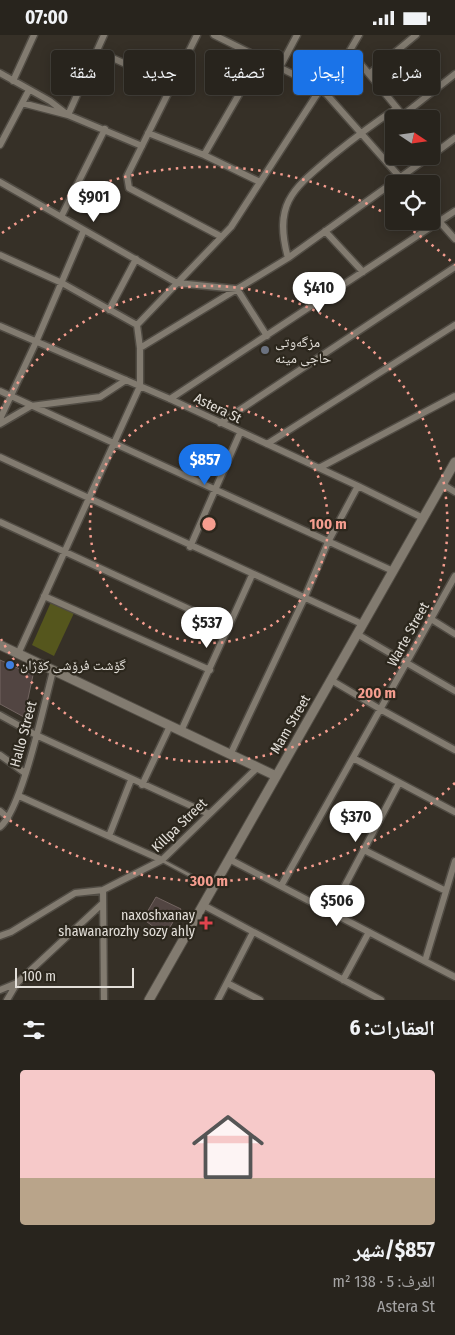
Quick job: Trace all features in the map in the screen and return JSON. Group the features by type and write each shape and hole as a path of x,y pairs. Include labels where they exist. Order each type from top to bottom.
{"street":[{"path":"13,81 34,35"},
{"path":"97,50 104,35"},
{"path":"190,50 197,35"},
{"path":"214,35 244,50"},
{"path":"283,61 297,35"},
{"path":"351,50 359,35"},
{"path":"368,74 416,35"},
{"path":"363,68 399,110"},
{"path":"0,73 50,101 68,115"},
{"path":"412,110 455,74"},
{"path":"0,145 29,90"},
{"path":"68,115 77,95"},
{"path":"167,95 127,176 129,187 220,236"},
{"path":"204,155 239,95"},
{"path":"137,325 220,236 231,227 320,95"},
{"path":"328,95 398,175"},
{"path":"22,103 68,115 142,146"},
{"path":"288,258 281,235 286,207 294,190 361,132 397,107"},
{"path":"61,217 105,129"},
{"path":"148,133 204,155 260,182"},
{"path":"440,148 455,138"},
{"path":"403,175 416,165"},
{"path":"0,181 177,283 237,289"},
{"path":"140,348 288,258 385,188"},
{"path":"455,211 440,221 455,239"},
{"path":"0,419 36,342 84,230"},
{"path":"170,399 426,230"},
{"path":"325,231 363,272"},
{"path":"0,255 62,283 137,325"},
{"path":"109,310 136,259"},
{"path":"220,423 455,267"},
{"path":"237,289 267,336"},
{"path":"18,654 140,386 140,348 137,325"},
{"path":"267,444 455,325"},
{"name":"Astera St","path":"0,326 170,399 423,518"},
{"path":"0,424 31,406 100,397 126,380"},
{"path":"0,391 393,571"},
{"path":"319,468 455,396"},
{"path":"190,547 240,433"},
{"path":"0,457 190,547 362,625"},
{"name":"Mam Street","path":"149,1000 455,462"},
{"path":"442,484 455,492"},
{"path":"231,753 304,599 328,542 358,486"},
{"path":"0,521 228,627"},
{"path":"181,731 252,575"},
{"name":"Warte Street","path":"280,886 455,576"},
{"path":"44,596 210,670"},
{"path":"431,619 455,634"},
{"path":"357,635 455,691"},
{"path":"0,645 231,753 276,777"},
{"name":"Hallo Street","path":"0,827 8,819 19,796 53,671"},
{"path":"331,680 380,709 455,749"},
{"path":"0,715 36,735 209,814"},
{"path":"142,785 170,726"},
{"path":"0,755 25,773"},
{"path":"353,758 455,812"},
{"name":"Killpa Street","path":"0,936 11,932 74,893 103,890 162,860 258,767"},
{"path":"109,836 131,780"},
{"path":"331,913 399,783"},
{"path":"19,796 162,860"},
{"path":"0,811 8,819"},
{"path":"364,850 446,891"},
{"path":"229,859 455,977"},
{"path":"425,961 455,861"},
{"path":"103,890 104,1000"},
{"path":"7,1000 17,983 103,903"},
{"path":"203,905 381,1000"},
{"path":"218,1000 253,932"},
{"path":"343,980 369,932"},
{"path":"0,990 17,983"},
{"path":"227,983 260,1000"}],"lane":[{"path":"162,860 193,877"}],"shaded area":[{"path":"51,602 74,613 54,656 32,645"}],"building":[{"path":"0,660 33,675 24,717 0,704"},
{"path":"156,897 181,909 165,935 143,919"}],"place":[{"name":"مزگەوتی حاجی مینە","path":"265,350"},
{"name":"گۆشت فرۆشی کۆژان","path":"10,665"},
{"name":"naxoshxanay shawanarozhy sozy ahly","path":"206,923"}]}
